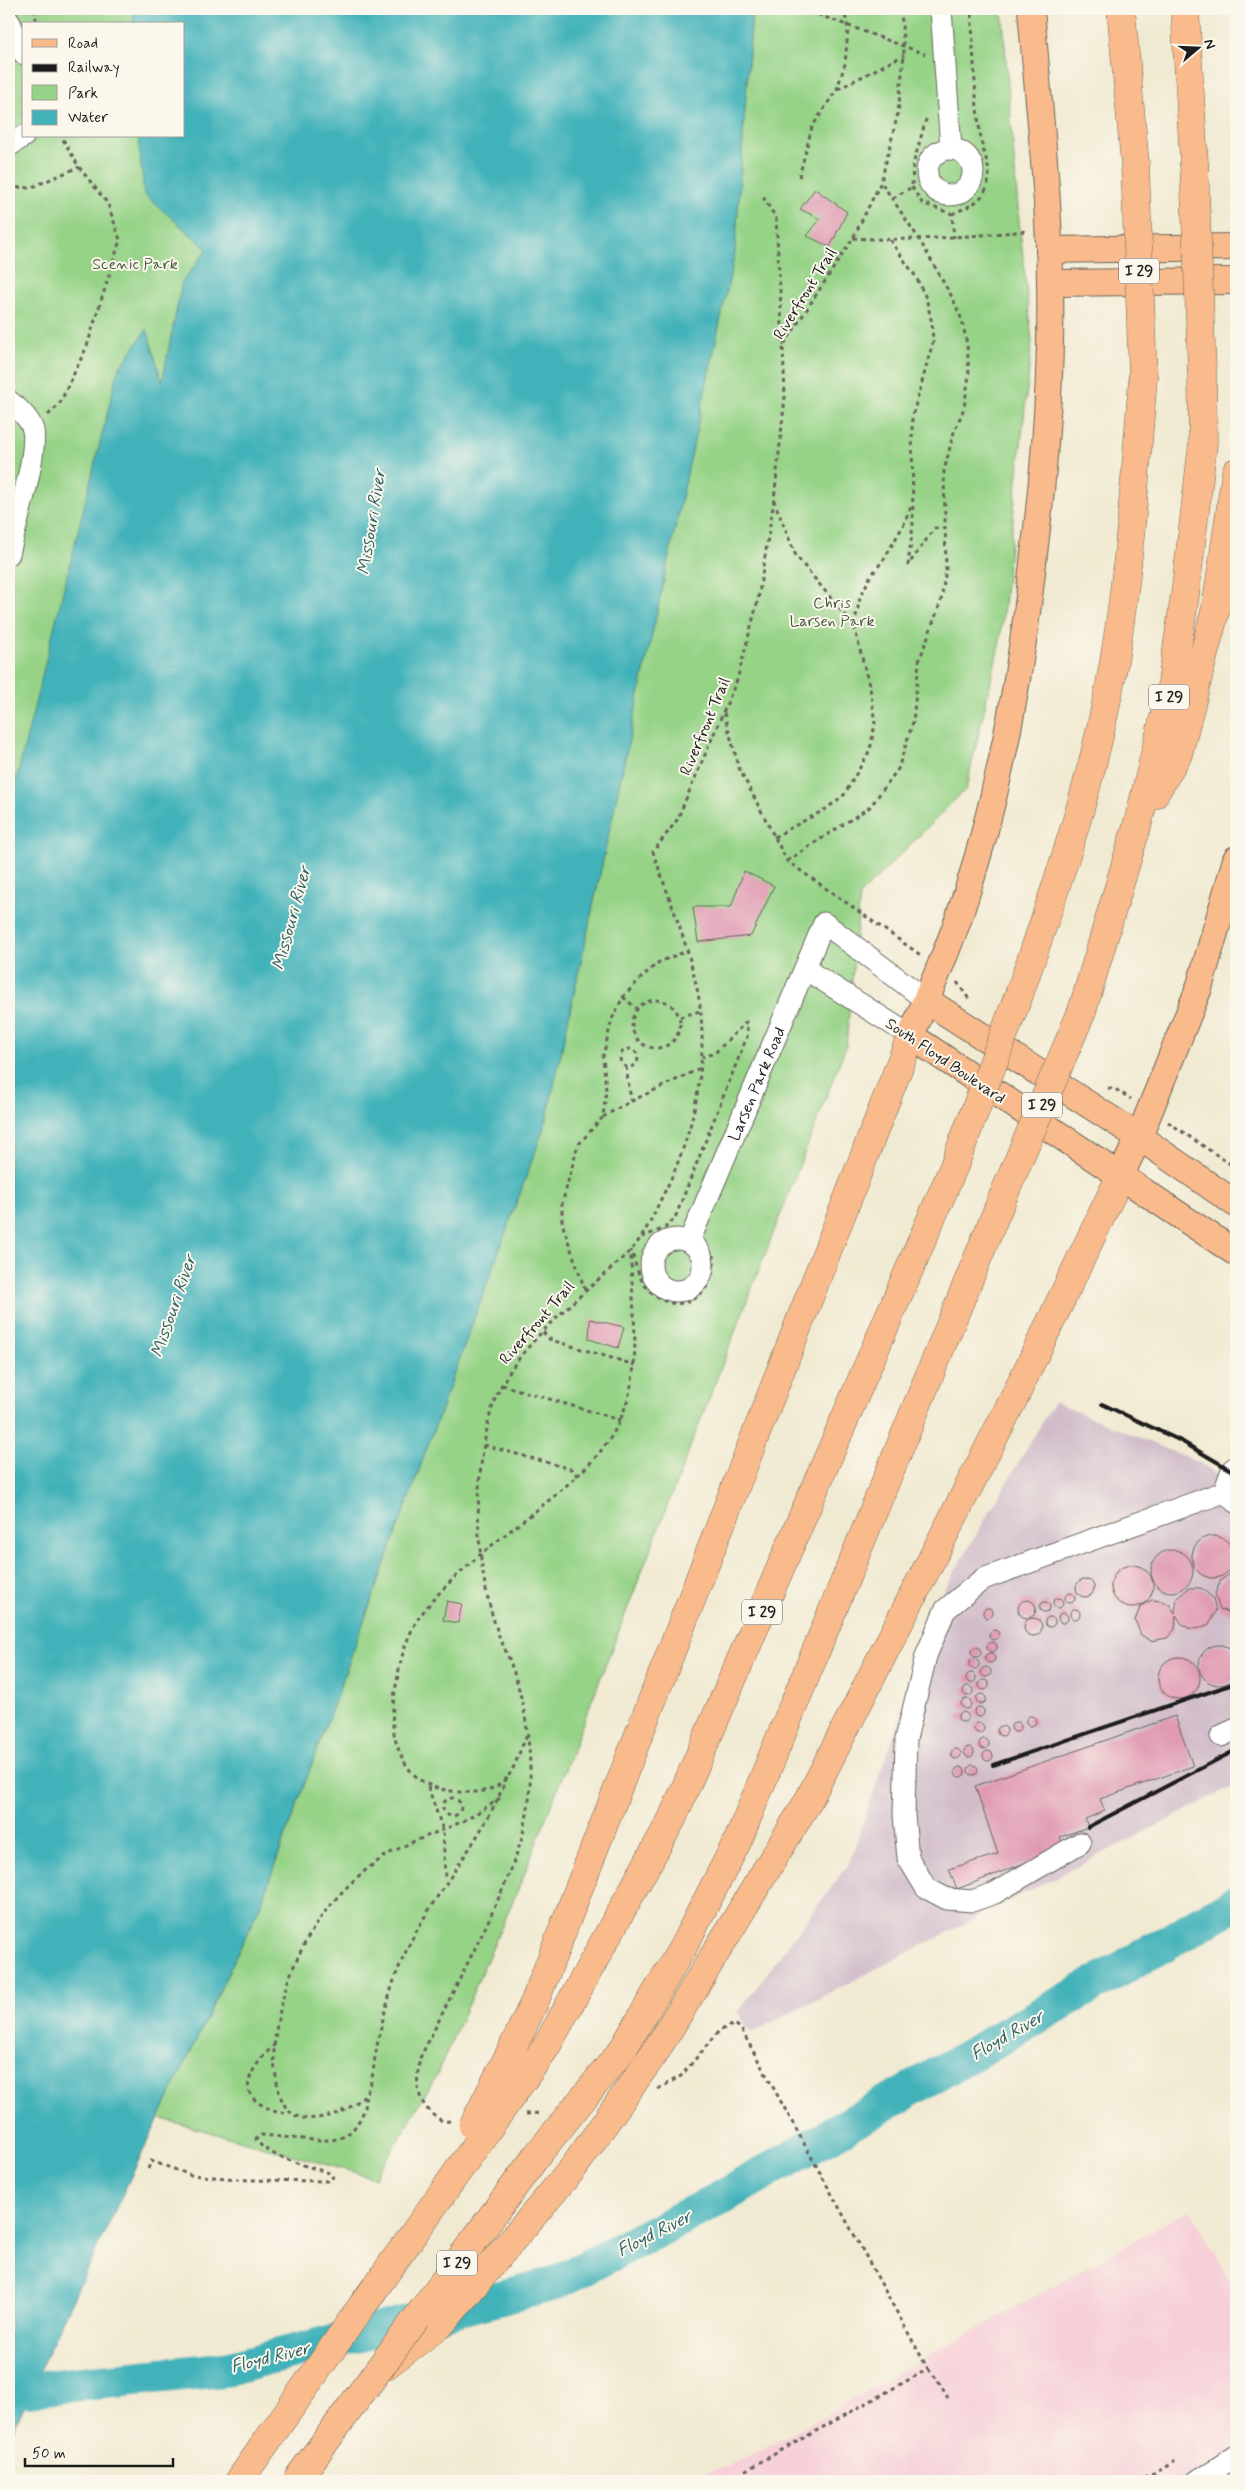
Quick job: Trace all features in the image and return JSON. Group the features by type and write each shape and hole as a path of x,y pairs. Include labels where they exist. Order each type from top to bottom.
{"highway":[{"name":"I 29","path":"239,2481 546,2046 672,1819 954,1166 1020,992 1056,889 1087,784 1105,708 1126,586 1143,378 1135,164 1121,9"},
{"name":"I 29","path":"296,2481 538,2154 623,2048 683,1947 738,1840 1002,1199 1082,1011 1139,819 1171,690 1185,594 1203,443 1194,163 1185,9"},
{"path":"1139,819 1178,754 1216,608 1236,472"},
{"path":"363,2306 455,2162 535,2001 911,1036"},
{"path":"376,2373 442,2323 574,2168 658,2049 807,1803 1014,1398 1120,1177"}],"main road":[{"path":"911,1036 963,905 984,830 1015,698 1043,480 1049,372 1050,283 1031,9"},
{"path":"1049,250 1236,247"},
{"path":"1050,283 1236,281"},
{"path":"1120,1177 1139,1137 1199,988 1236,859"},
{"path":"926,1000 1139,1137 1236,1204"},
{"name":"South Floyd Boulevard","path":"911,1036 1236,1253"}],"street":[{"path":"942,9 951,149"},
{"path":"9,21 22,50"},
{"path":"9,146 22,137"},
{"path":"9,401 21,411 33,429 33,449 9,554"},
{"name":"Larsen Park Road","path":"689,1242 824,923 926,1000"},
{"name":"South Floyd Boulevard","path":"805,969 911,1036"},
{"path":"1080,1843 995,1892 972,1901 948,1899 926,1888 908,1858 904,1815 906,1739 926,1656 945,1610 983,1579 1230,1497 1232,1470 1236,1467"},
{"path":"1197,2481 1236,2456"}],"path":[{"path":"34,9 36,22"},
{"path":"803,9 930,56"},
{"path":"798,177 812,126 837,89 845,64 847,25 844,9"},
{"name":"Riverfront Trail","path":"687,951 653,852 677,820 737,680 758,600 774,500 785,397 783,346 853,238 881,182 898,113 904,55 901,9"},
{"path":"927,115 913,165 912,187 922,203 952,214 973,204 982,196 988,184 989,169 980,138 971,9"},
{"path":"837,89 904,55"},
{"path":"33,429 59,405 83,354 120,240 108,204 79,167 62,138"},
{"path":"9,187 30,188 79,167"},
{"path":"787,861 870,807 898,769 913,722 919,661 941,601 946,569 944,471 953,435 964,408 969,375 967,344 962,320 953,298 893,198 881,182"},
{"path":"893,198 912,187"},
{"path":"763,197 776,218 783,346"},
{"path":"952,214 954,238"},
{"path":"890,240 916,277 926,298 932,323 933,342 912,418 913,525 908,565 935,528 945,528"},
{"path":"774,500 796,556 854,626 871,693 875,724 870,750 844,795 826,809 774,837"},
{"path":"854,626 860,598 904,526 912,503"},
{"path":"585,1290 631,1250 642,1236 674,1175 688,1131 702,1057 697,987 687,951 659,962 623,997 616,1008 603,1056 606,1090 603,1117"},
{"path":"623,997 637,1009"},
{"path":"648,1001 664,1001 676,1010 680,1017 679,1033 669,1046 652,1049 640,1042 634,1034 632,1018 637,1009 648,1001"},
{"path":"680,1017 700,1011"},
{"path":"642,1236 665,1228 675,1218 748,1034 746,1022 714,1053 702,1057"},
{"path":"634,1050 640,1042"},
{"path":"631,1100 626,1067 620,1060 620,1054 625,1049 634,1050"},
{"path":"626,1067 632,1067 638,1060 634,1050"},
{"name":"Riverfront Trail","path":"455,2121 445,2122 435,2117 420,2098 417,2075 420,2058 513,1868 524,1830 530,1785 524,1707 512,1667 496,1630 481,1555 478,1503 484,1445 492,1406 512,1365 585,1290 562,1222 562,1204 578,1145 603,1117 631,1100 660,1089 701,1068"},
{"path":"631,1250 636,1267 652,1292 664,1301 676,1303 691,1301 708,1288 715,1267 714,1255"},
{"path":"507,1777 500,1784 484,1790 466,1793 428,1786 415,1776 401,1756 394,1733 393,1701 401,1659 418,1620 442,1590 481,1555 578,1476 598,1455 620,1420 630,1392 635,1365 636,1331 631,1289 631,1250"},
{"path":"543,1332 549,1339 635,1365"},
{"path":"502,1385 620,1420"},
{"path":"484,1445 571,1469 578,1476"},
{"path":"500,1798 469,1818 411,1842 373,1865 353,1880 324,1911 300,1951 292,1969 279,2014 275,2044 275,2069 282,2102 289,2112 301,2118 315,2119 345,2109 365,2094 372,2082 376,2051 389,1996 399,1965 417,1927 479,1836 500,1798 507,1777 527,1736"},
{"path":"428,1786 443,1830 445,1876 448,1879"},
{"path":"453,1798 454,1791"},
{"path":"453,1798 459,1801 461,1806 459,1812 452,1815 446,1813 444,1808 446,1800 453,1798"},
{"path":"437,1810 444,1808"},
{"path":"652,2092 681,2076 724,2027 735,2024 746,2034 928,2368 948,2398"},
{"path":"275,2044 256,2065 249,2079 248,2089 251,2098 260,2105 279,2114 289,2112"},
{"path":"148,2169 151,2161 191,2175 249,2180 327,2181 333,2177 329,2173 273,2154 259,2146 256,2139 261,2135 326,2142 338,2139 350,2133 359,2122 367,2105 365,2094"},
{"path":"522,2115 550,2112"},
{"path":"726,2481 928,2368"},
{"path":"1128,2481 1154,2474 1175,2461"}],"shaded area":[{"path":"1054,1402 1200,1463 1236,1487 1236,1785 751,2033 738,2012 848,1865 906,1702 918,1634"},
{"path":"1190,2209 1236,2291 1236,2481 671,2481 726,2467 776,2442"}],"green space":[{"name":"Scenic Park","path":"9,9 299,9 9,1244"},
{"name":"Chris Larsen Park","path":"752,9 1002,9 1019,221 1032,342 1000,641 966,789 860,895 846,1046 522,1880 436,2077 375,2178 159,2118 260,1906 546,1122 735,253"}],"water":[{"name":"Missouri River","path":"134,9 752,9 735,253 546,1122 260,1906 58,2330 9,2440 9,1149 12,1149 9,1125 9,809 118,370 147,329 162,382 182,282 207,249 144,194 138,138 185,138 185,22 133,22"}],"building":[{"path":"815,189 847,212 830,247 807,236 820,219 800,209"},
{"path":"744,871 774,886 751,936 698,942 693,907 731,907"},
{"path":"590,1319 624,1327 618,1348 589,1339"},
{"path":"1213,1536 1228,1542 1234,1557 1228,1572 1213,1578 1198,1572 1192,1557 1198,1542"},
{"path":"1172,1550 1187,1556 1193,1571 1187,1586 1172,1592 1157,1586 1151,1571 1157,1556"},
{"path":"1132,1565 1147,1571 1153,1586 1147,1601 1132,1607 1117,1601 1111,1586 1117,1571"},
{"path":"1236,1574 1236,1615 1234,1615 1220,1609 1215,1594 1221,1580 1229,1575"},
{"path":"1085,1579 1091,1582 1094,1588 1091,1594 1085,1597 1079,1594 1076,1588 1079,1582"},
{"path":"1189,1588 1201,1588 1213,1598 1216,1610 1209,1624 1197,1629 1188,1628 1182,1624 1176,1615 1175,1629 1167,1638 1151,1641 1141,1635 1135,1620 1141,1606 1152,1600 1162,1601 1170,1605 1175,1613 1177,1598"},
{"path":"1068,1593 1072,1593 1075,1598 1074,1602 1068,1603 1065,1600 1065,1596"},
{"path":"1056,1598 1060,1598 1063,1603 1062,1607 1056,1608 1053,1605 1053,1601"},
{"path":"1027,1600 1033,1603 1036,1609 1033,1615 1027,1618 1021,1615 1018,1609 1021,1603"},
{"path":"447,1601 462,1604 458,1623 443,1620"},
{"path":"1043,1602 1047,1602 1050,1607 1049,1611 1043,1612 1040,1609 1040,1605"},
{"path":"986,1608 990,1608 993,1613 992,1617 986,1618 983,1615 983,1611"},
{"path":"1073,1609 1077,1609 1080,1614 1079,1618 1073,1619 1070,1616 1070,1612"},
{"path":"1061,1613 1065,1613 1068,1618 1067,1622 1061,1623 1058,1620 1058,1616"},
{"path":"1048,1617 1052,1617 1055,1622 1054,1626 1048,1627 1045,1624 1045,1620"},
{"path":"1033,1618 1039,1621 1042,1627 1039,1633 1033,1636 1027,1633 1024,1627 1027,1621"},
{"path":"992,1630 996,1630 999,1635 998,1639 992,1640 989,1637 989,1633"},
{"path":"990,1642 994,1642 997,1647 996,1651 990,1652 987,1649 987,1645"},
{"path":"1223,1645 1230,1648 1236,1654 1239,1665 1238,1673 1230,1682 1223,1685 1215,1685 1208,1682 1200,1673 1199,1661 1202,1654 1211,1646"},
{"path":"974,1647 978,1647 981,1652 980,1656 974,1657 971,1654 971,1650"},
{"path":"988,1653 992,1653 995,1658 994,1662 988,1663 985,1660 985,1656"},
{"path":"1179,1657 1194,1663 1200,1678 1194,1693 1179,1699 1164,1693 1158,1678 1164,1663"},
{"path":"972,1659 976,1659 979,1664 978,1668 972,1669 969,1666 969,1662"},
{"path":"984,1667 988,1667 991,1672 990,1676 984,1677 981,1674 981,1670"},
{"path":"969,1673 973,1673 976,1678 975,1682 969,1683 966,1680 966,1676"},
{"path":"982,1680 986,1680 989,1685 988,1689 982,1690 979,1687 979,1683"},
{"path":"966,1686 970,1686 973,1691 972,1695 966,1696 963,1693 963,1689"},
{"path":"979,1694 983,1694 986,1699 985,1703 979,1704 976,1701 976,1697"},
{"path":"964,1699 968,1699 971,1704 970,1708 964,1709 961,1706 961,1702"},
{"path":"977,1707 981,1707 984,1712 983,1716 977,1717 974,1714 974,1710"},
{"path":"961,1712 965,1712 968,1717 967,1721 961,1722 958,1719 958,1715"},
{"path":"1029,1716 1033,1716 1036,1721 1035,1725 1029,1726 1026,1723 1026,1719"},
{"path":"1175,1716 1193,1766 1100,1799 1105,1811 1085,1819 1088,1827 1060,1837 1064,1848 957,1889 949,1869 998,1854 975,1786"},
{"path":"1014,1722 1018,1722 1021,1727 1020,1731 1014,1732 1011,1729 1011,1725"},
{"path":"977,1723 981,1723 984,1728 983,1732 977,1733 974,1730 974,1726"},
{"path":"1000,1726 1004,1726 1007,1731 1006,1735 1000,1736 997,1733 997,1729"},
{"path":"982,1739 986,1739 989,1744 988,1748 982,1749 979,1746 979,1742"},
{"path":"967,1747 971,1747 974,1752 973,1756 967,1757 964,1754 964,1750"},
{"path":"954,1749 958,1749 961,1754 960,1758 954,1759 951,1756 951,1752"},
{"path":"986,1751 990,1751 993,1756 992,1760 986,1761 983,1758 983,1754"},
{"path":"971,1765 975,1765 978,1770 977,1774 971,1775 968,1772 968,1768"},
{"path":"958,1767 962,1767 965,1772 964,1776 958,1777 955,1774 955,1770"}],"waterway":[{"name":"Floyd River","path":"9,2391 228,2369 553,2284 717,2200 1236,1903"}],"railway":[{"path":"1102,1404 1181,1441 1236,1473"},
{"path":"993,1765 1236,1683"},
{"path":"1088,1827 1236,1750"}]}
